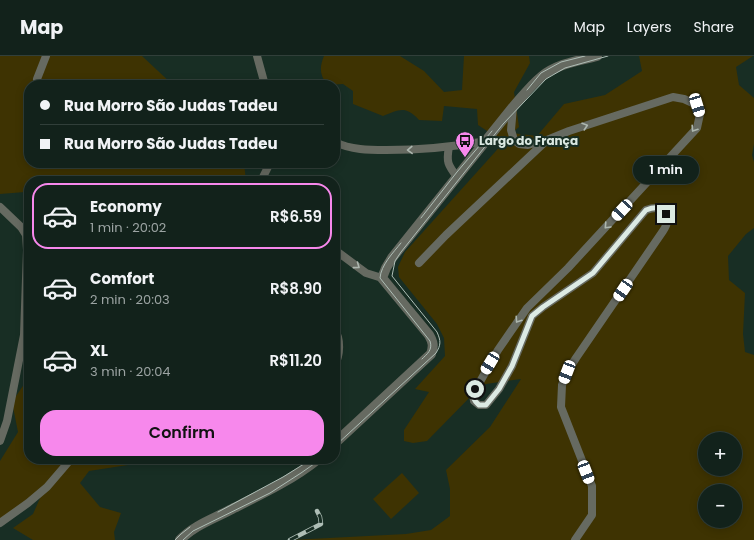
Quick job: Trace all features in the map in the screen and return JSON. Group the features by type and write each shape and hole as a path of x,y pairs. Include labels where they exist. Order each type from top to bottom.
{"street":[{"path":"37,79 46,56"},
{"path":"257,56 264,80"},
{"path":"382,278 392,258 513,107 541,77 551,70 564,65 597,56"},
{"path":"513,107 511,130 514,140 519,144 528,145 547,140 569,131 673,97 684,99 697,105 700,114 697,128 568,268 527,308 498,350 473,394 474,401 479,405 486,405 499,389 512,366 532,316 593,273 646,210 657,207 663,209 666,214 667,221 664,231 576,358 567,372 562,385 561,407 592,486 592,515 575,540"},
{"path":"419,263 446,235 547,140"},
{"path":"340,143 360,149 407,150 449,147 487,141"},
{"path":"449,147 447,155 448,163 457,177"},
{"path":"0,207 24,232"},
{"path":"340,254 366,273 382,278 434,343 431,354 340,438"},
{"path":"0,441 7,421 24,336"},
{"path":"0,522 28,503 47,487 67,464"},
{"path":"180,540 192,530 269,491 310,464"}],"shaded area":[{"path":"0,56 142,56 168,80 24,80 24,168 245,168 245,176 24,176 24,192 0,194"},
{"path":"324,56 400,56 424,71 444,92 462,90 464,56 529,56 530,63 514,92 519,127 512,133 537,136 564,104 605,95 642,71 639,56 753,56 736,67 739,85 754,98 754,144 752,155 754,162 754,228 746,234 728,256 729,280 745,293 743,334 745,352 754,355 754,540 291,540 406,534 431,530 450,516 450,489 446,470 490,427 521,379 486,384 474,393 427,441 413,443 404,441 404,430 429,392 415,389 445,356 444,338 437,324 399,277 398,267 405,252 504,142 478,125 477,109 444,106 442,121 419,120 410,112 402,110 383,116 353,104 353,91 343,84 340,84 340,80 324,80 321,71"},
{"path":"24,384 24,464 134,464 89,471 80,483 100,507 121,513 114,532 115,540 33,540 13,528 33,514 45,487 0,519 0,461 18,432 12,402"},
{"path":"402,473 419,493 391,519 373,499"}],"tram line":[{"path":"527,90 541,73 561,62 585,56"},
{"path":"340,441 436,353 439,348 440,340 437,332 392,276 395,261 401,252 503,124 546,79 565,68 608,56"},
{"path":"421,218 492,131"},
{"path":"401,243 385,264 380,278 430,341 431,347 422,359"},
{"path":"218,512 304,464"},
{"path":"183,540 193,531 270,493 314,464"},
{"path":"175,540 190,527"}],"railway":[{"path":"290,540 321,524 317,511"}],"place":[{"name":"Largo do França","path":"465,158"}],"route":[{"path":"475,389 473,394 474,401 479,405 486,405 499,389 512,366 532,316 571,287 593,273 646,210 657,207 663,209 666,214"}]}
